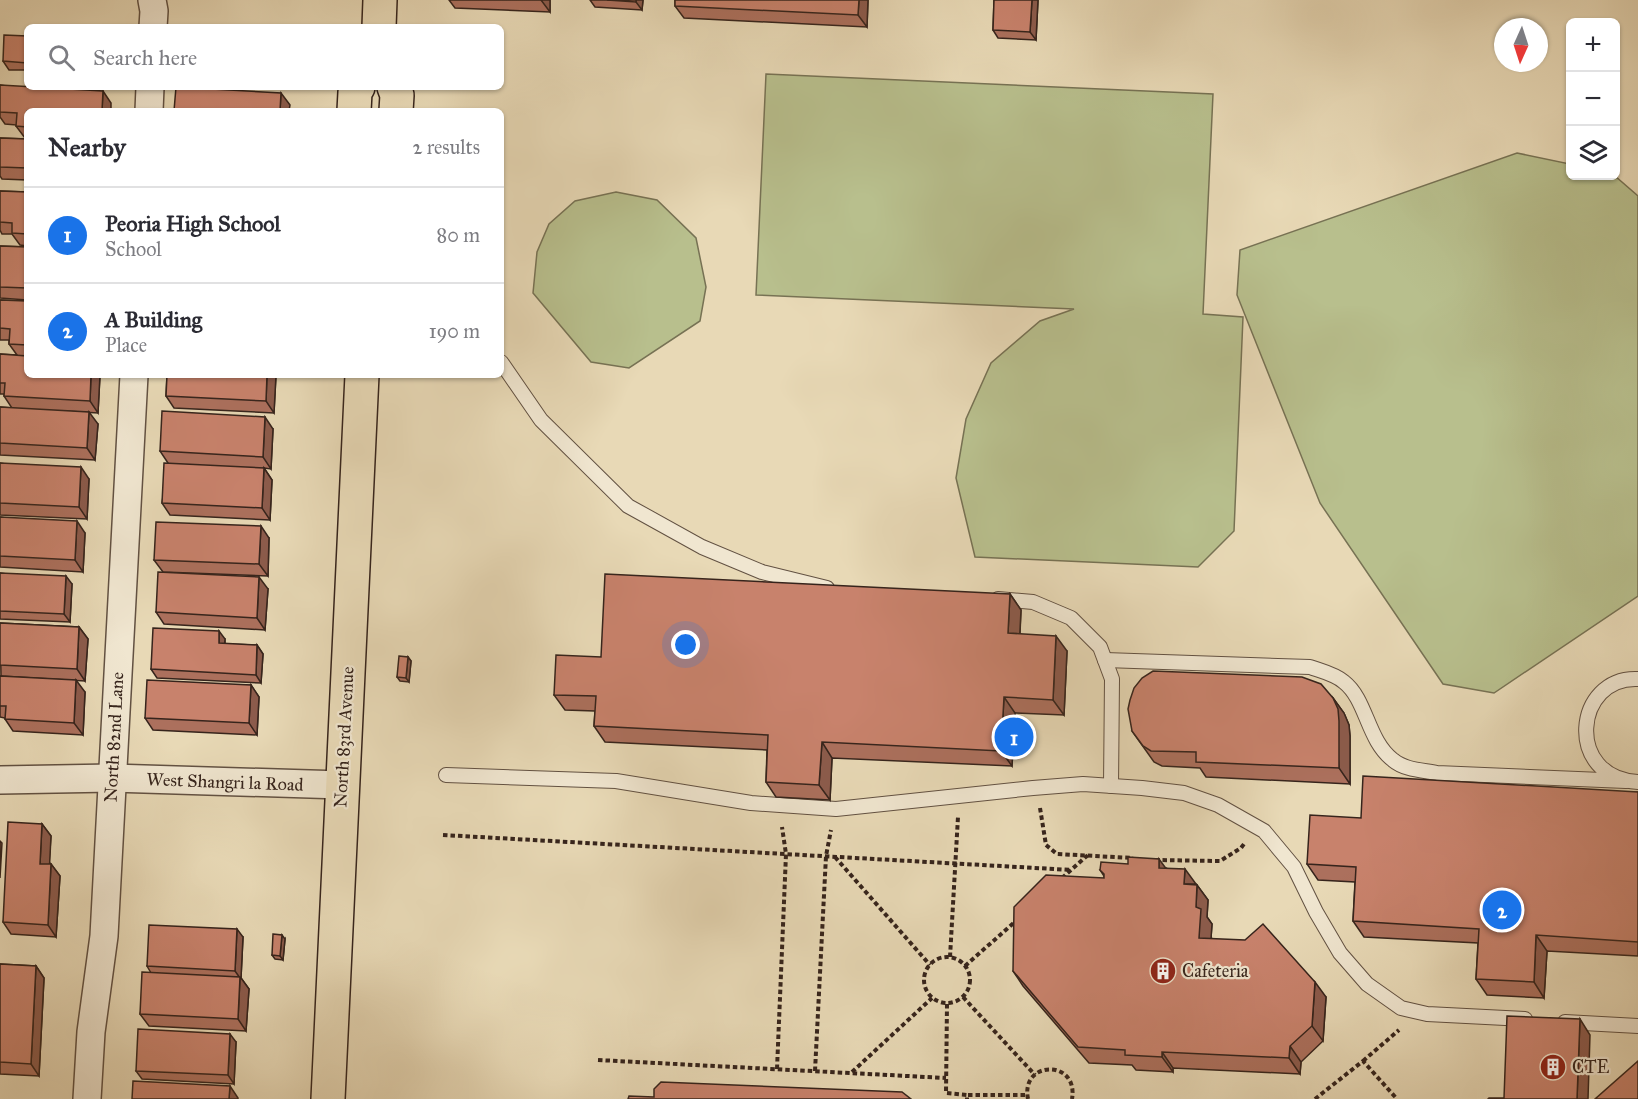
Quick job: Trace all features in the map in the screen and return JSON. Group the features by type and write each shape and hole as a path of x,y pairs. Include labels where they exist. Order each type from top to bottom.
{"main road":[{"path":"379,24 380,0"},
{"path":"354,108 356,90"},
{"path":"395,90 396,108"},
{"name":"North 83rd Avenue","path":"328,1099 362,378"}],"street":[{"path":"152,0 153,24"},
{"path":"149,108 150,90"},
{"name":"North 82nd Lane","path":"87,1099 91,1032 104,936 134,378"},
{"name":"West Shangri la Road","path":"0,780 112,778 342,785"}],"lane":[{"path":"504,366 541,420 628,506 702,547 762,572 837,591"},
{"path":"990,599 1033,602 1071,618 1100,647 1112,679 1112,786"},
{"path":"1105,660 1310,667 1343,680 1354,691 1380,747 1394,760 1408,768 1437,772 1632,781"},
{"path":"1632,781 1611,775 1598,765 1585,735 1586,719 1593,704 1603,691 1617,682 1638,679"},
{"path":"446,775 616,780 751,803 836,809 1083,784 1184,793 1218,805 1264,831 1294,867 1316,912 1340,953 1367,984 1401,1008 1427,1014 1533,1020"},
{"path":"1556,1021 1638,1026"}],"path":[{"path":"1038,787 1046,845 1057,854 1143,859"},
{"path":"950,957 959,796"},
{"path":"777,1069 786,854 778,805"},
{"path":"815,1071 826,856 836,809"},
{"path":"1154,867 1154,860 1220,861 1241,848 1259,827"},
{"path":"442,835 1072,870"},
{"path":"1054,886 1089,855"},
{"path":"835,856 930,965"},
{"path":"965,966 1019,918"},
{"path":"950,957 963,963 971,977 967,993 955,1002 947,1004 932,998 925,986 924,978 930,965 936,960 950,957"},
{"path":"963,997 1035,1075"},
{"path":"851,1073 932,998"},
{"path":"947,1004 946,1093 967,1097 1027,1097 1028,1083 1035,1075 1045,1069 1052,1069 1066,1075 1071,1081 1072,1099"},
{"path":"1315,1099 1419,1012"},
{"path":"598,1060 946,1078"},
{"path":"1363,1061 1397,1099"}],"green space":[{"path":"766,74 1213,94 1203,314 1243,317 1234,531 1198,567 975,557 956,478 966,419 991,363 1040,321 1074,309 756,295"},
{"path":"1517,153 1566,163 1566,180 1620,180 1638,196 1638,596 1494,693 1443,684 1320,503 1237,295 1240,250"},
{"path":"616,192 657,200 696,238 706,287 700,321 629,368 591,362 533,293 537,252 549,224 575,201"}],"building":[{"path":"607,0 636,0 636,2"},
{"path":"675,0 859,0 858,15 675,6"},
{"path":"994,0 1032,0 1030,32 993,30"},
{"path":"4,35 24,36 24,63 3,61"},
{"path":"0,85 24,86 24,90 103,91 102,108 24,108 24,127 16,126 17,113 0,112"},
{"path":"176,90 281,93 280,108 174,108"},
{"path":"0,138 24,139 24,168 0,167"},
{"path":"0,191 24,192 24,234 12,233 12,223 0,222"},
{"path":"0,246 24,247 24,288 0,287"},
{"path":"0,300 24,301 24,345 9,344 10,329 0,328"},
{"path":"0,354 24,356 24,378 91,378 90,401 4,396 5,383 0,383"},
{"path":"167,378 267,378 266,401 166,396"},
{"path":"0,407 89,412 87,448 0,443"},
{"path":"162,411 265,417 263,457 160,451"},
{"path":"0,463 81,467 79,507 0,503"},
{"path":"164,463 264,468 262,508 162,503"},
{"path":"0,517 77,521 75,560 0,556"},
{"path":"156,522 261,526 259,564 154,560"},
{"path":"158,572 259,577 257,618 156,612"},
{"path":"0,573 66,576 64,614 0,611"},
{"path":"605,574 1010,594 1008,633 1056,636 1053,700 1004,697 1001,751 822,742 819,785 766,782 768,735 594,726 596,696 554,695 556,655 601,657"},
{"path":"0,623 79,627 77,669 0,665"},
{"path":"153,628 219,631 219,643 257,645 256,675 151,669"},
{"path":"399,656 408,657 406,678 397,677"},
{"path":"1153,671 1302,677 1321,684 1333,698 1338,709 1339,768 1196,762 1196,752 1151,751 1143,746 1132,731 1128,709 1134,688 1142,678"},
{"path":"0,676 76,680 74,723 5,719 6,706 0,706"},
{"path":"147,680 251,685 249,723 145,718"},
{"path":"1363,776 1638,792 1638,942 1536,935 1534,982 1476,979 1479,929 1353,921 1356,867 1307,864 1310,815 1361,818"},
{"path":"8,822 42,824 40,864 51,864 48,925 3,922"},
{"name":"Cafeteria","path":"1128,857 1159,859 1159,868 1185,869 1184,884 1197,885 1196,907 1201,909 1199,938 1245,940 1263,924 1315,982 1312,1026 1290,1046 1289,1058 1162,1052 1162,1057 1125,1055 1125,1050 1078,1047 1013,971 1014,907 1046,875 1104,878 1100,870 1101,862 1128,864"},
{"path":"149,925 237,929 235,971 147,966"},
{"path":"273,934 282,935 280,956 272,955"},
{"path":"0,964 36,966 31,1064 0,1062"},
{"path":"142,972 240,977 238,1019 140,1014"},
{"name":"CTE","path":"1507,1016 1580,1019 1577,1099 1488,1099 1504,1098"},
{"path":"138,1029 230,1034 228,1075 136,1071"},
{"path":"1638,1061 1638,1099 1595,1099"},
{"path":"133,1081 230,1086 229,1099 132,1099"},
{"path":"661,1082 902,1092 911,1099 628,1099 629,1096 654,1097 654,1089"}],"place":[{"name":"Peoria High School","path":"1014,737"},
{"name":"A Building","path":"1502,910"},
{"name":"Cafeteria","path":"1163,971"},
{"name":"CTE","path":"1553,1067"}]}
